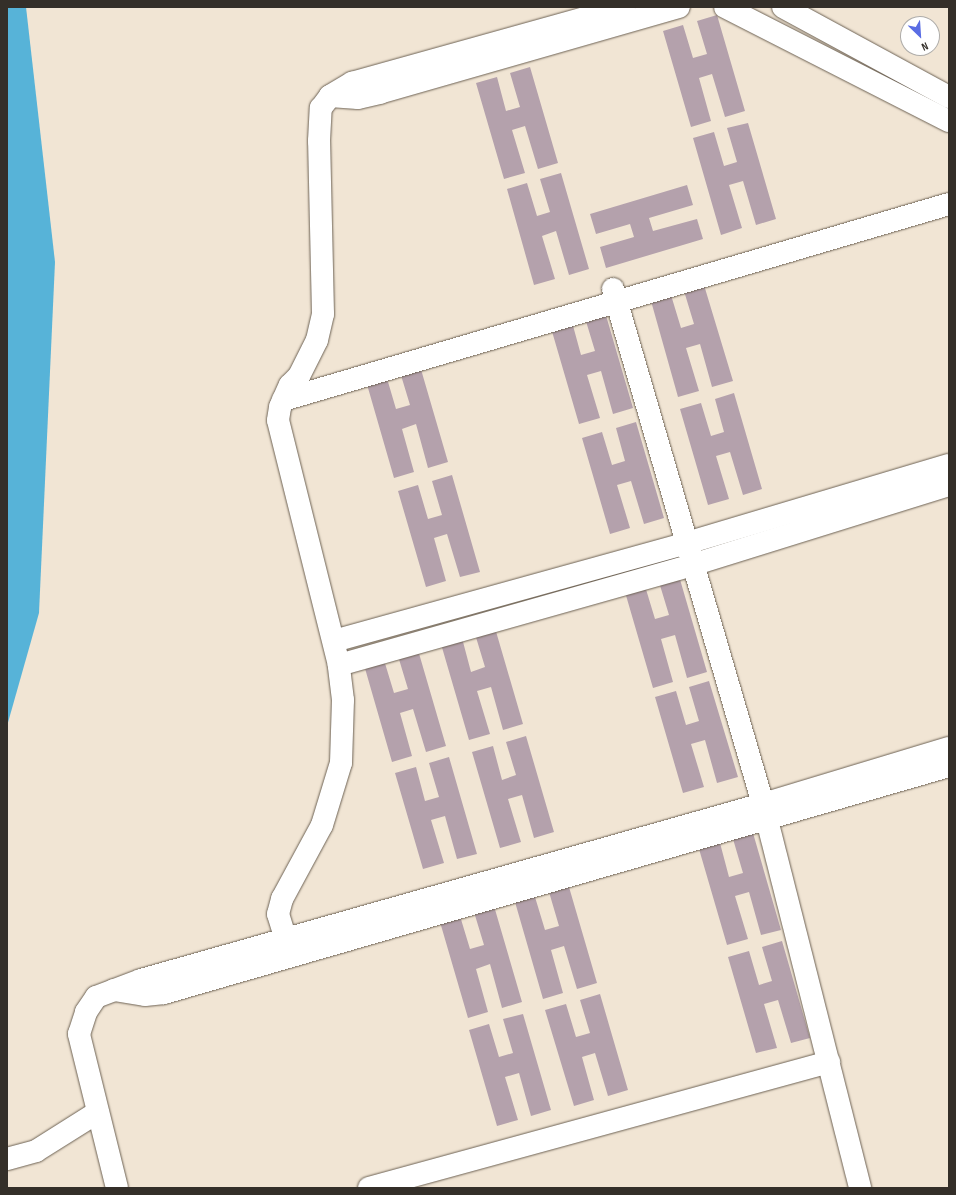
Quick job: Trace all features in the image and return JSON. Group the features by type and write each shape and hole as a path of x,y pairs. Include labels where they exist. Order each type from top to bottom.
{"street":[{"path":"287,948 278,914 282,899 322,825 342,763 343,700 339,665 278,420 283,400 290,385 299,376 317,340 323,314 319,141 321,108 330,96 352,83 625,7"},
{"path":"330,96 358,98 379,93 679,7"},
{"path":"725,7 949,120"},
{"path":"783,7 949,96"},
{"path":"283,400 949,189"},
{"path":"299,376 326,372 614,296 949,204"},
{"path":"614,296 765,812 860,1188"},
{"path":"334,641 687,543 949,465"},
{"path":"339,665 692,565 949,485"},
{"path":"765,812 949,748"},
{"path":"117,1188 79,1034 86,1012 96,997 113,989 287,948 765,812 949,766"},
{"path":"369,1188 829,1062"},
{"path":"7,1159 36,1152 98,1112"}],"water":[{"path":"7,7 26,7 55,262 39,613 7,726"}],"building":[{"path":"717,15 745,111 725,117 712,74 699,78 711,121 691,127 663,31 683,25 693,58 707,54 697,21"},
{"path":"530,67 558,163 538,169 525,126 512,130 525,173 504,179 476,83 497,77 506,111 520,107 510,73"},
{"path":"748,123 776,219 756,225 743,181 729,185 742,228 721,235 693,138 714,132 724,166 737,162 727,128"},
{"path":"561,173 589,269 569,275 556,231 542,236 555,279 534,285 507,189 527,183 537,216 550,212 540,179"},
{"path":"687,185 693,205 649,218 653,231 697,219 703,239 606,268 600,247 634,237 630,224 596,234 590,214"},
{"path":"704,285 733,381 712,387 700,344 686,348 699,391 678,397 651,301 671,295 681,328 694,324 684,291"},
{"path":"605,312 633,408 613,414 601,371 587,375 600,418 579,424 551,328 572,322 581,355 595,351 585,318"},
{"path":"420,366 448,462 428,468 416,424 402,429 414,472 394,478 366,381 386,375 396,409 410,405 400,372"},
{"path":"734,393 762,489 743,495 730,452 716,456 729,499 708,505 680,409 701,403 711,436 724,432 715,399"},
{"path":"636,422 664,518 644,524 631,481 617,485 630,528 610,534 582,438 602,432 612,465 625,461 616,428"},
{"path":"452,475 480,572 460,577 447,534 434,538 446,581 426,587 398,491 418,485 428,519 442,515 432,481"},
{"path":"679,576 707,672 687,678 675,635 661,639 673,682 653,688 625,592 645,586 655,619 669,615 659,582"},
{"path":"495,628 523,724 503,730 491,687 477,691 490,734 469,740 441,644 462,638 471,672 485,667 475,634"},
{"path":"418,650 446,746 426,752 413,709 400,713 412,756 392,762 364,665 384,660 394,693 408,689 398,656"},
{"path":"709,681 738,777 717,783 705,740 691,744 704,787 683,793 655,697 676,691 686,725 699,721 689,687"},
{"path":"526,736 554,832 534,838 522,795 508,799 521,842 500,848 472,752 493,746 502,780 516,775 506,742"},
{"path":"449,757 477,854 457,859 445,816 431,820 444,863 423,869 395,773 416,767 425,801 439,797 429,763"},
{"path":"753,833 781,930 761,935 749,892 735,896 748,939 727,945 699,849 720,843 729,877 743,873 733,839"},
{"path":"569,887 597,983 577,989 564,946 551,950 563,993 543,999 515,902 535,897 545,930 559,926 549,892"},
{"path":"494,906 522,1002 502,1008 490,964 476,969 488,1012 468,1018 440,922 460,916 470,949 484,945 474,912"},
{"path":"782,941 810,1038 791,1043 778,1000 764,1004 777,1048 756,1053 728,957 749,951 759,985 772,981 762,947"},
{"path":"600,994 628,1090 608,1096 595,1053 582,1057 594,1100 574,1106 545,1010 566,1004 576,1037 590,1033 580,1000"},
{"path":"523,1014 551,1110 531,1116 519,1073 505,1077 518,1120 497,1126 469,1030 489,1024 499,1057 513,1053 503,1019"}]}
